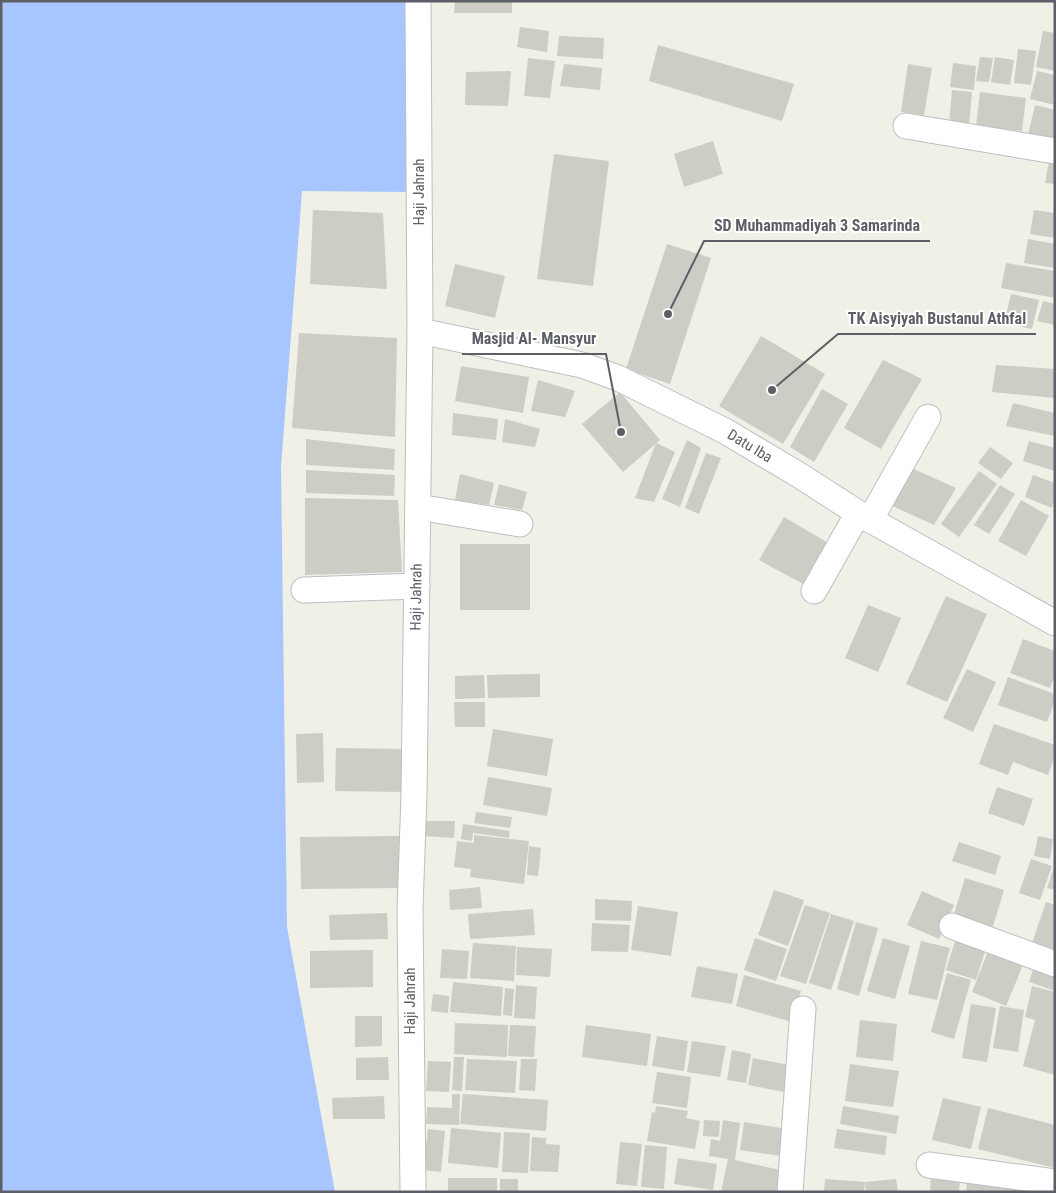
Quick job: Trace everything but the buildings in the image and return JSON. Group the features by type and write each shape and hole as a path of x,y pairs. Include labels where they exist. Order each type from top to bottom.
{"street":[{"name":"Haji Jahrah","path":"413,1192 410,908 414,795 420,331 418,1"},
{"path":"906,126 1055,150"},
{"name":"Datu Iba","path":"420,331 582,365 618,378 725,431 799,475 864,517 1055,623"},
{"path":"814,591 928,417"},
{"path":"418,507 520,524"},
{"path":"304,590 417,586"},
{"path":"952,926 1055,964"},
{"path":"790,1192 803,1008"},
{"path":"929,1165 1055,1182"}],"water":[{"path":"1,1 407,1 409,192 302,191 281,467 287,927 335,1192 1,1192"}],"place":[{"name":"SD Muhammadiyah 3 Samarinda","path":"668,314"},
{"name":"TK Aisyiyah Bustanul Athfal","path":"772,390"},
{"name":"Masjid Al- Mansyur","path":"621,432"}]}
